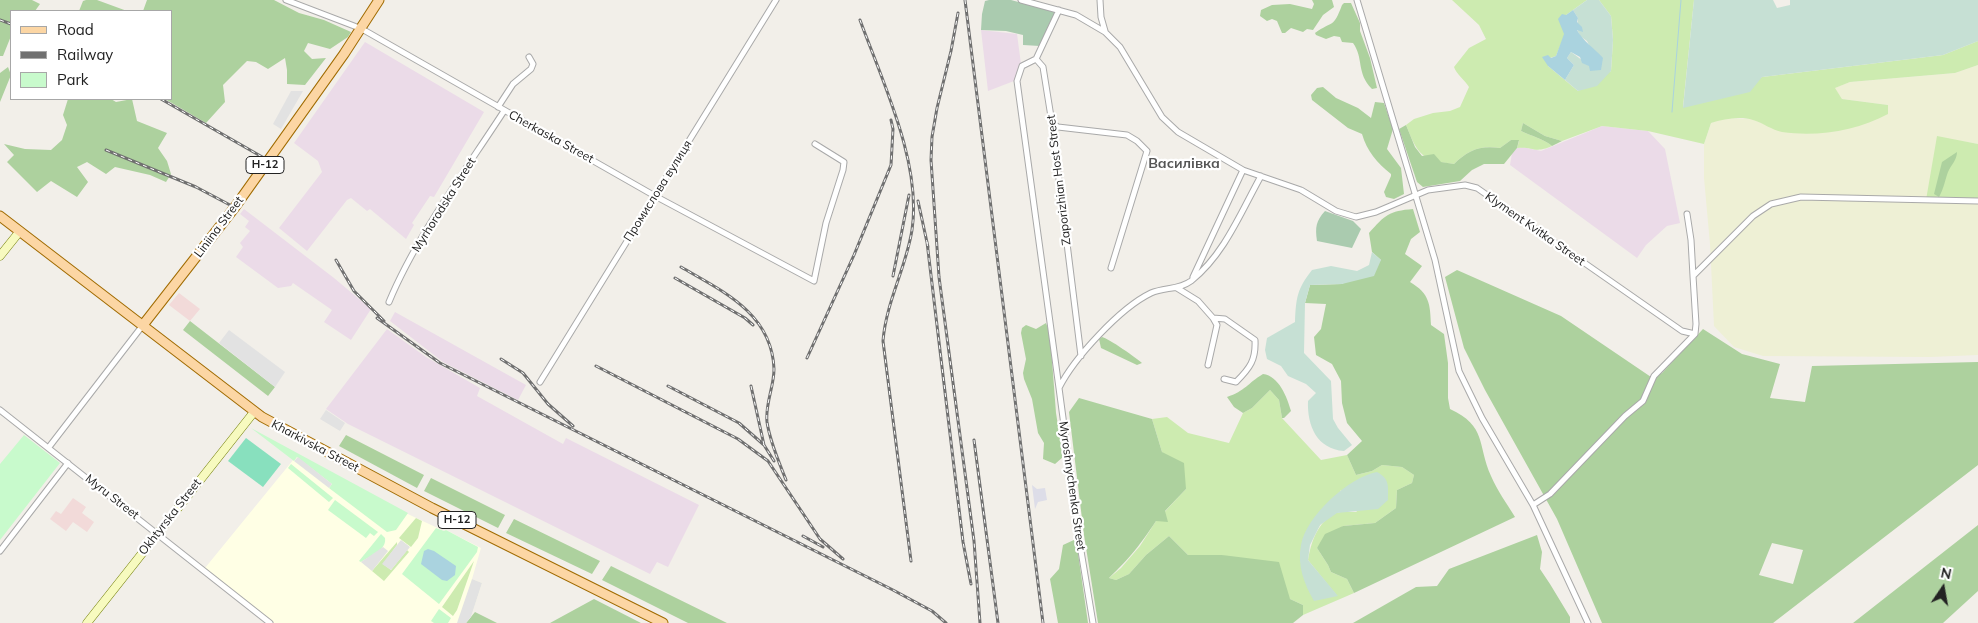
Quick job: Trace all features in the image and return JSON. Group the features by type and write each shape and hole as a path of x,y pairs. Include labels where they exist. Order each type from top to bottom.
{"main road":[{"name":"Liniina Street","path":"143,325 235,207 362,29 379,0"},
{"name":"Kharkivska Street","path":"0,216 254,412 432,508 663,623"},
{"path":"0,256 20,231"},
{"name":"Okhtyrska Street","path":"87,623 254,412"}],"street":[{"name":"Cherkaska Street","path":"286,0 362,29 655,196 814,281 826,223 844,162 815,144"},
{"name":"Промислова вулиця","path":"540,382 776,0"},
{"path":"1021,0 1076,15 1105,32"},
{"path":"1100,0 1101,17 1105,32"},
{"path":"1357,0 1435,260 1459,371 1482,418 1534,505 1588,623"},
{"path":"1036,59 1059,10"},
{"name":"Klyment Kvitka Street","path":"1105,32 1123,52 1162,117 1178,132 1243,170 1301,190 1336,211 1356,216 1376,212 1428,190 1465,184 1477,188 1682,331 1695,334"},
{"path":"498,107 513,84 531,69 533,64 529,58"},
{"name":"Zaporizhian Host Street","path":"1036,59 1042,67 1052,123 1081,356"},
{"name":"Myroshnychenka Street","path":"1036,59 1022,66 1016,81 1092,623"},
{"name":"Myrhorodska Street","path":"389,302 399,278 504,111"},
{"path":"1052,123 1058,127 1127,135 1148,151 1111,268"},
{"path":"1192,280 1243,170"},
{"path":"1059,388 1066,375 1081,356 1108,326 1134,304 1158,290 1183,286 1210,262 1233,228 1261,176"},
{"path":"1693,276 1753,216 1771,204 1801,196 1978,201"},
{"path":"1534,505 1550,494 1625,416 1643,401 1654,376 1695,334 1691,240 1687,214"},
{"path":"1177,288 1198,301 1217,325 1208,365"},
{"path":"1212,318 1225,319 1255,340 1256,356 1246,373 1236,382 1224,379"},
{"name":"Liniina Street","path":"49,447 143,325"},
{"name":"Myru Street","path":"0,410 270,623"},
{"path":"0,551 68,463"}],"shaded area":[{"path":"1011,0 1055,12 1040,46 1023,45 1023,35 1006,31 981,30 985,1"},
{"path":"1587,0 1599,0 1611,16 1613,40 1611,71 1597,86 1578,91 1565,80 1574,65 1567,58 1571,52 1590,66 1590,70 1601,70 1587,41 1580,36 1577,29 1578,18 1573,10"},
{"path":"1694,0 1773,0 1777,8 1790,5 1790,0 1978,0 1978,41 1943,55 1762,77 1750,92 1683,108"},
{"path":"981,30 1017,34 1021,64 1014,81 988,91"},
{"path":"365,42 484,112 434,197 430,196 412,223 414,225 406,239 370,209 367,211 351,198 347,200 307,251 279,228 322,172 318,161 294,143"},
{"path":"1978,65 1978,144 1937,137 1978,201 1978,355 1930,357 1763,356 1734,347 1714,326 1710,244 1704,178 1704,144 1711,123 1725,118 1752,119 1781,131 1888,105 1842,99 1834,88 1850,82 1955,73"},
{"path":"291,91 303,91 281,129 273,124"},
{"path":"1602,126 1648,131 1665,149 1680,223 1667,226 1646,245 1637,258 1510,165 1512,153 1517,148 1523,147 1541,151"},
{"path":"244,209 371,309 351,340 324,322 332,310 293,283 291,286 278,288 236,257 243,247 240,243 250,231 245,227 249,221 240,214"},
{"path":"1325,211 1353,221 1361,229 1352,248 1317,241 1317,224"},
{"path":"1372,252 1381,260 1374,276 1342,284 1310,285 1305,303 1304,353 1331,381 1333,419 1352,445 1344,451 1327,446 1315,435 1309,419 1308,401 1316,393 1306,384 1288,376 1281,366 1267,359 1265,350 1267,338 1295,322 1298,294 1312,270 1331,266 1357,271 1369,265"},
{"path":"179,293 200,309 190,321 169,305"},
{"path":"395,312 526,385 518,400 443,362 390,321"},
{"path":"387,329 426,357 480,388 477,396 563,444 566,438 699,505 668,567 657,562 650,574 348,424 326,409"},
{"path":"229,330 285,372 275,387 219,343"},
{"path":"326,410 345,423 340,431 320,419"},
{"path":"298,454 395,508 444,531 446,530 481,548 472,579 482,583 471,617 466,623 273,623 205,568"},
{"path":"298,457 332,484 329,488 294,461"},
{"path":"1377,472 1386,480 1388,500 1378,509 1337,513 1320,525 1310,545 1308,560 1338,596 1314,601 1304,581 1300,560 1301,545 1305,534 1311,522 1330,500 1354,481"},
{"path":"1032,485 1037,489 1045,488 1047,500 1038,502 1035,509"},
{"path":"73,498 86,507 82,513 94,522 87,532 73,522 66,531 50,519 56,511 61,514"},
{"path":"401,540 410,547 391,570 382,564"},
{"path":"383,547 388,551 372,571 361,562"},
{"path":"472,579 482,583 471,617 466,623 457,623"}],"green space":[{"path":"0,0 32,0 40,4 36,10 10,10 10,38 3,56 0,56"},
{"path":"97,0 124,10 79,10 83,1"},
{"path":"147,0 274,0 299,13 324,20 351,32 348,37 330,49 308,43 304,51 312,59 326,58 305,85 287,84 285,58 268,69 256,62 247,61 223,85 225,102 206,123 167,100 172,100 172,10 143,10"},
{"path":"1312,0 1332,0 1334,7 1323,15 1313,30 1307,29 1303,32 1291,28 1282,33 1277,21 1272,19 1267,21 1260,16 1261,10 1272,5 1290,4 1312,9 1314,4"},
{"path":"1452,0 1587,0 1566,15 1561,22 1565,34 1556,56 1550,58 1548,66 1578,91 1611,71 1613,40 1611,16 1599,0 1694,0 1683,107 1762,77 1943,55 1978,41 1978,65 1955,73 1850,82 1835,88 1842,99 1888,105 1888,114 1876,120 1836,131 1809,134 1782,132 1753,120 1737,118 1711,123 1704,144 1648,131 1602,126 1562,141 1545,136 1523,123 1521,131 1541,139 1552,146 1537,150 1517,148 1519,141 1511,140 1500,148 1486,147 1469,152 1454,164 1427,158 1422,154 1414,143 1406,125 1414,119 1460,107 1469,87 1454,67 1469,48 1486,39 1479,25"},
{"path":"1344,3 1351,3 1360,23 1360,31 1370,58 1377,88 1372,89 1367,83 1353,43 1342,42 1340,37 1334,36 1326,39 1315,33 1337,18"},
{"path":"8,67 10,72 10,77 0,102 0,73"},
{"path":"1323,87 1336,98 1358,108 1371,118 1375,102 1384,103 1393,129 1387,149 1401,168 1404,194 1394,199 1386,197 1384,192 1391,174 1373,156 1362,134 1348,128 1312,100 1311,95 1317,88"},
{"path":"68,100 113,100 116,102 132,100 137,121 167,133 158,148 167,161 171,174 166,182 150,175 115,167 106,174 87,162 77,167 88,182 77,197 51,181 37,192 7,162 14,155 4,144 25,149 51,150 62,140 67,125 63,115"},
{"path":"1523,123 1545,136 1562,141 1552,146 1541,139 1521,131"},
{"path":"1406,125 1415,147 1422,156 1434,154 1441,162 1454,164 1469,152 1486,147 1500,148 1511,140 1519,140 1517,148 1504,164 1484,164 1472,170 1460,181 1423,187 1417,182 1399,129"},
{"path":"1937,136 1978,144 1978,201 1926,200"},
{"path":"1957,152 1939,197 1934,194 1942,162"},
{"path":"1413,209 1420,232 1411,239 1405,254 1422,266 1410,282 1422,291 1428,300 1431,325 1444,334 1448,363 1448,398 1450,409 1462,415 1476,429 1491,476 1515,517 1354,593 1347,579 1331,572 1317,548 1325,534 1343,526 1375,523 1396,508 1397,490 1412,483 1414,475 1402,467 1382,465 1372,471 1356,475 1347,455 1362,441 1347,423 1342,403 1341,381 1332,364 1316,355 1314,337 1321,329 1326,304 1305,303 1310,285 1342,284 1381,260 1372,252 1369,233 1388,215 1398,211"},
{"path":"1457,270 1561,316 1651,377 1662,373 1703,329 1742,354 1780,364 1770,398 1805,402 1812,366 1978,362 1978,465 1773,623 1602,623 1557,519 1485,390 1464,348 1445,277","holes":["1772,543 1803,550 1793,584 1759,575"]},
{"path":"190,321 275,387 268,396 183,330"},
{"path":"1046,323 1050,334 1056,413 1063,457 1055,464 1043,459 1044,443 1038,433 1032,399 1023,373 1026,359 1021,333 1022,328 1026,325 1036,329"},
{"path":"1102,337 1142,363 1137,365 1101,348 1099,339"},
{"path":"1263,374 1274,379 1285,394 1291,411 1284,418 1282,418 1279,400 1270,390 1252,408 1243,413 1234,407 1227,397 1233,395"},
{"path":"1270,390 1279,400 1282,418 1321,460 1347,455 1356,475 1372,471 1382,465 1402,467 1414,475 1412,483 1397,490 1396,508 1375,523 1343,526 1317,548 1331,572 1347,579 1354,593 1303,615 1303,605 1290,599 1222,555 1188,555 1169,536 1146,555 1129,574 1116,580 1109,578 1121,568 1140,546 1156,521 1186,489 1162,452 1152,419 1167,417 1188,433 1229,443 1243,413 1252,408","holes":["1341,490 1357,512 1338,512 1324,521 1313,539 1309,553 1308,560 1337,596 1300,558"]},
{"path":"1079,398 1152,419 1162,452 1184,463 1186,489 1165,511 1168,522 1156,521 1134,551 1109,578 1116,580 1129,574 1146,555 1169,536 1188,555 1222,555 1279,562 1290,599 1303,605 1303,615 1293,623 1098,623 1084,535 1069,412"},
{"path":"251,428 408,513 396,530 387,532 329,488 332,484 297,457 294,461"},
{"path":"24,435 60,463 0,540 0,464"},
{"path":"346,435 424,475 417,488 339,446"},
{"path":"246,438 281,464 263,487 228,461"},
{"path":"291,464 333,498 329,502 288,468"},
{"path":"431,478 505,515 498,528 424,491"},
{"path":"335,500 378,532 374,536 370,533 366,538 328,510"},
{"path":"416,518 422,521 418,538 411,547 399,538"},
{"path":"514,519 600,561 592,574 506,533"},
{"path":"1978,525 1978,591 1943,623 1853,623"},
{"path":"436,528 446,530 478,547 477,552 439,604 402,574"},
{"path":"381,534 385,538 385,542 381,549 361,562 359,561"},
{"path":"1537,535 1542,552 1540,569 1570,617 1570,623 1353,623 1416,587 1437,586 1449,569"},
{"path":"1076,539 1088,623 1058,623 1050,579 1059,569 1063,545"},
{"path":"397,542 397,545 383,564 391,570 407,550 409,552 384,581 372,571"},
{"path":"474,561 457,610 453,616 442,607"},
{"path":"611,566 727,623 688,623 602,580"},
{"path":"594,599 641,623 550,623"},
{"path":"439,609 451,618 448,623 434,623 431,621"},
{"path":"475,612 497,623 466,623"}],"water":[{"path":"1573,10 1578,18 1577,22 1582,27 1583,32 1577,30 1579,34 1603,58 1601,70 1590,71 1589,66 1582,63 1580,57 1571,52 1567,58 1574,65 1565,80 1548,66 1542,57 1548,55 1551,58 1556,56 1564,34 1558,19 1562,14 1566,15"},
{"path":"428,549 456,566 455,575 447,581 442,580 421,564 424,551"}],"waterway":[{"path":"1672,112 1681,0"}],"railway":[{"path":"965,0 1043,623"},
{"path":"958,13 937,108 932,137 931,160 939,277 974,541 980,623"},
{"path":"0,20 10,24"},
{"path":"860,20 889,97 906,151 914,205 909,244 888,313 883,341 911,561"},
{"path":"163,100 264,158"},
{"path":"807,358 854,255 891,165 893,129 891,120"},
{"path":"106,150 196,187 230,205"},
{"path":"893,276 909,195"},
{"path":"918,201 928,247"},
{"path":"927,242 963,542 971,584"},
{"path":"336,260 354,291 384,321"},
{"path":"681,267 713,285 742,306 755,318 764,333 771,350 774,369 767,409 768,429 786,480"},
{"path":"675,278 745,318 753,325"},
{"path":"377,318 440,363 893,590 932,611 946,623"},
{"path":"501,359 523,373 548,404 573,426"},
{"path":"596,366 738,439 768,461 820,539 843,559"},
{"path":"668,386 739,423 764,445 774,461"},
{"path":"751,386 764,445"},
{"path":"974,440 998,623"},
{"path":"803,536 823,547"}],"district":[{"name":"Василівка","path":"1184,164"}]}
